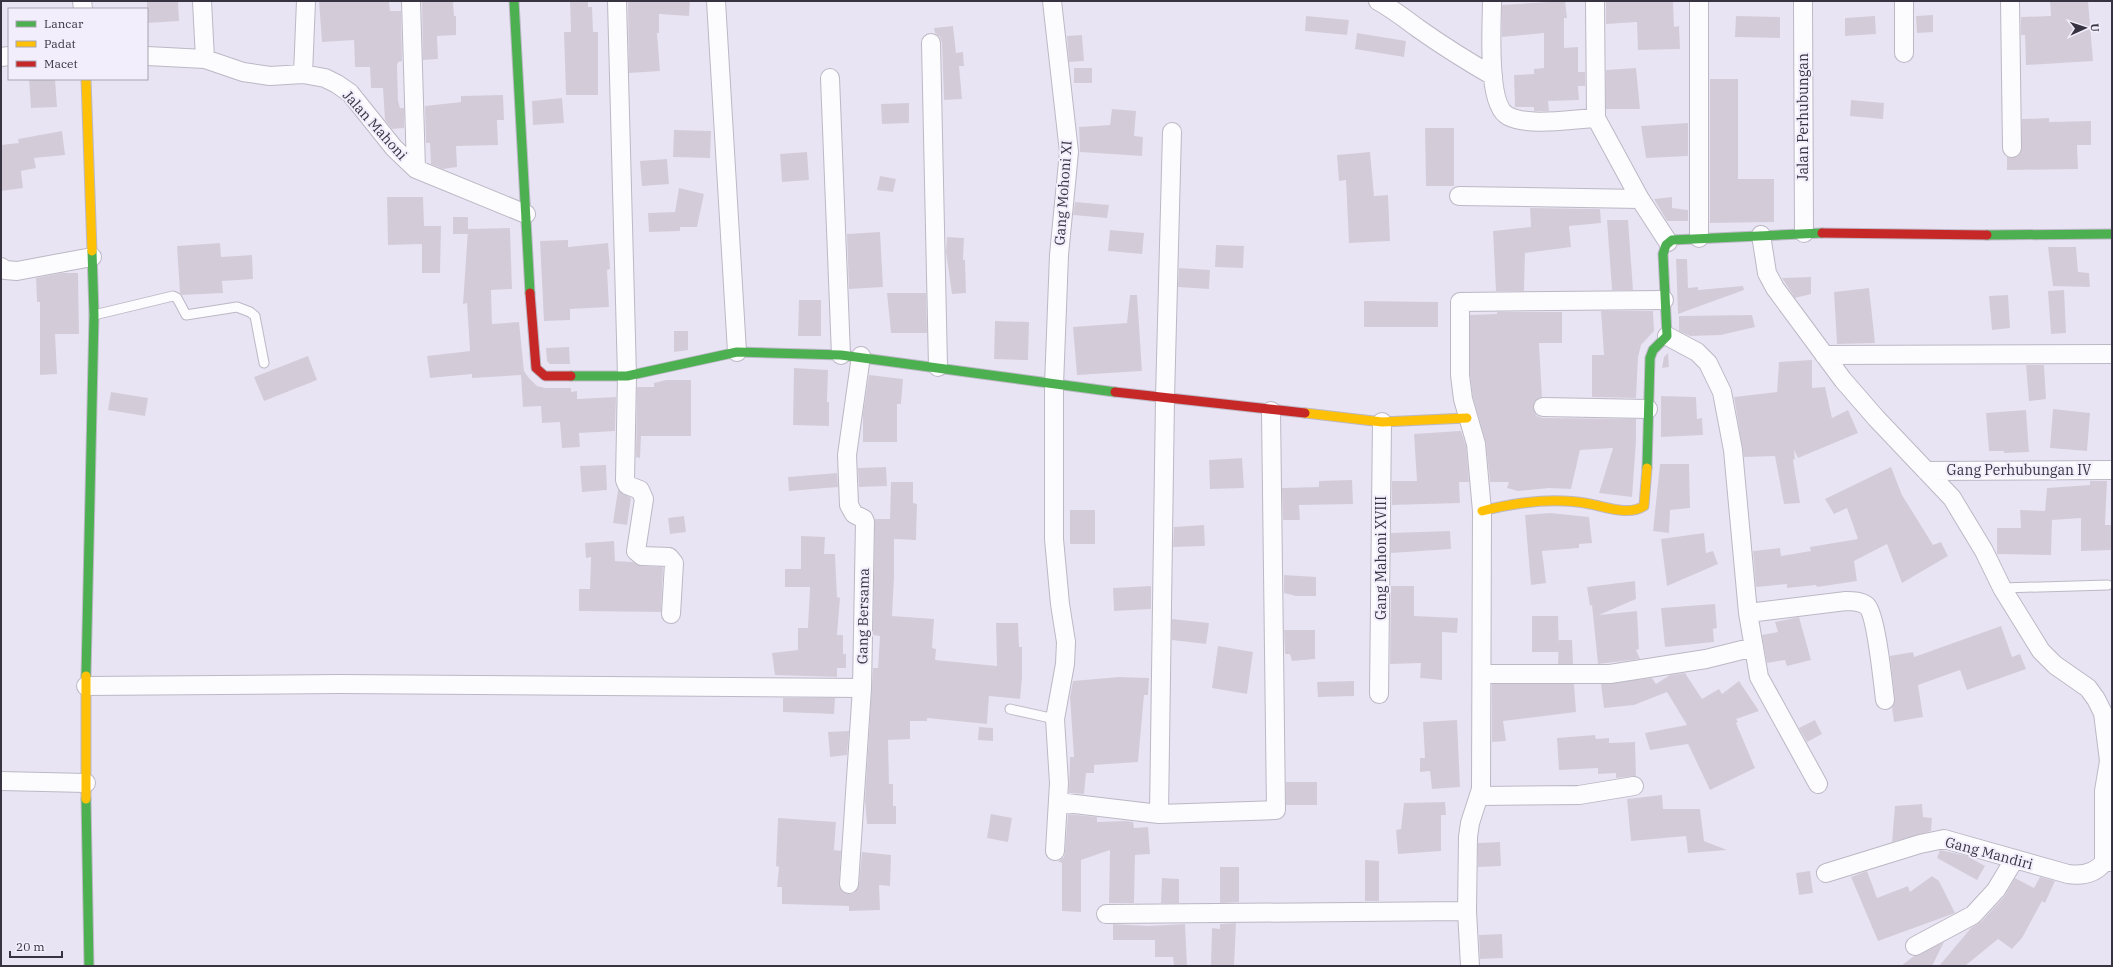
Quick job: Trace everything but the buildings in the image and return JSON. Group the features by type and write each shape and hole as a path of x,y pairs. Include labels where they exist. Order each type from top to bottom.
{"street":[{"path":"202,1 205,59"},
{"path":"302,74 306,1"},
{"path":"411,1 416,169"},
{"path":"514,1 536,368 540,373 550,377 627,376 737,352 841,354 1054,385 1271,411 1382,422 1467,418"},
{"path":"617,1 627,376 625,480 627,484 640,490 644,499 635,548 638,554 642,556 669,557 673,560 675,573 671,614"},
{"path":"716,1 737,352"},
{"name":"Gang Mohoni XI","path":"1052,1 1068,152 1059,255 1054,385 1054,539 1060,604 1066,642 1065,664 1055,719 1059,783 1055,851"},
{"path":"1378,1 1393,5 1423,32 1493,76"},
{"path":"1492,1 1493,76 1496,101 1500,109 1508,116 1532,121 1596,118"},
{"path":"1595,1 1596,118 1640,199 1668,242"},
{"path":"1699,1 1700,238"},
{"name":"Jalan Perhubungan","path":"1803,1 1804,233"},
{"path":"1904,1 1904,53"},
{"path":"2010,1 2012,148"},
{"path":"931,43 938,367"},
{"name":"Jalan Mahoni","path":"148,56 205,59 243,72 270,76 302,74 325,78 350,94 394,148 416,169 526,214"},
{"path":"830,78 841,354"},
{"path":"86,80 94,315 86,686 89,966"},
{"path":"1159,814 1165,398 1172,132"},
{"path":"1459,196 1640,199"},
{"path":"1482,511 1513,504 1560,500 1614,509 1642,508 1645,502 1650,441 1648,409 1650,358 1653,350 1667,336 1664,300 1663,254 1668,242 1672,240 1804,233 1909,235 2112,234"},
{"path":"1761,235 1769,278 1774,288 1824,355 1876,418 1952,498 1984,551 2002,588 2041,651 2055,665 2088,688 2103,713 2109,761 2104,791 2108,862"},
{"path":"1,267 5,270 17,271 92,257"},
{"path":"1470,966 1467,911 1468,837 1473,812 1480,796 1482,511 1476,444 1467,418 1460,375 1460,302 1664,300"},
{"path":"1667,336 1698,352 1708,363 1722,392 1733,450 1748,613 1759,677 1818,784"},
{"path":"1824,355 2112,354"},
{"name":"Gang Bersama","path":"849,884 862,688 865,520 854,514 849,505 847,455 861,356"},
{"path":"1543,407 1648,409"},
{"path":"1058,802 1159,814 1276,810 1271,411"},
{"name":"Gang Mahoni XVIII","path":"1379,694 1382,422"},
{"name":"Gang Perhubungan IV","path":"1926,471 2112,470"},
{"path":"1748,613 1846,602 1860,602 1866,606 1872,619 1885,700"},
{"path":"1482,674 1610,674 1706,659 1754,647"},
{"path":"86,686 355,684 862,688"},
{"path":"1,781 86,783"},
{"path":"1480,796 1579,795 1634,786"},
{"name":"Gang Mandiri","path":"1826,873 1920,844 1944,839 1976,847 2014,860 2076,875 2093,872 2108,862"},
{"path":"1915,946 1973,915 1996,890 2014,860"},
{"path":"1106,914 1467,911"}],"lane":[{"path":"94,315 173,296 178,298 186,315 237,307 244,309 255,316 264,363"},
{"path":"2002,588 2108,585"},
{"path":"1010,709 1055,719"}],"traffic: fast":[{"path":"514,1 530,293"},
{"path":"1647,468 1650,358 1653,350 1667,336 1663,254 1666,245 1672,240 1822,233"},
{"path":"1987,235 2112,234"},
{"path":"86,676 94,315 92,251"},
{"path":"571,376 627,376 737,352 841,355 1115,392"},
{"path":"86,799 89,966"}],"traffic: slow":[{"path":"86,80 92,251"},
{"path":"1305,413 1382,422 1467,418"},
{"path":"1482,511 1508,505 1549,501 1576,502 1625,511 1638,509 1644,506 1647,468"},
{"path":"86,676 86,799"}],"traffic: jam":[{"path":"1822,233 1987,235"},
{"path":"530,293 536,368 545,376 571,376"},
{"path":"1115,392 1305,413"}]}
